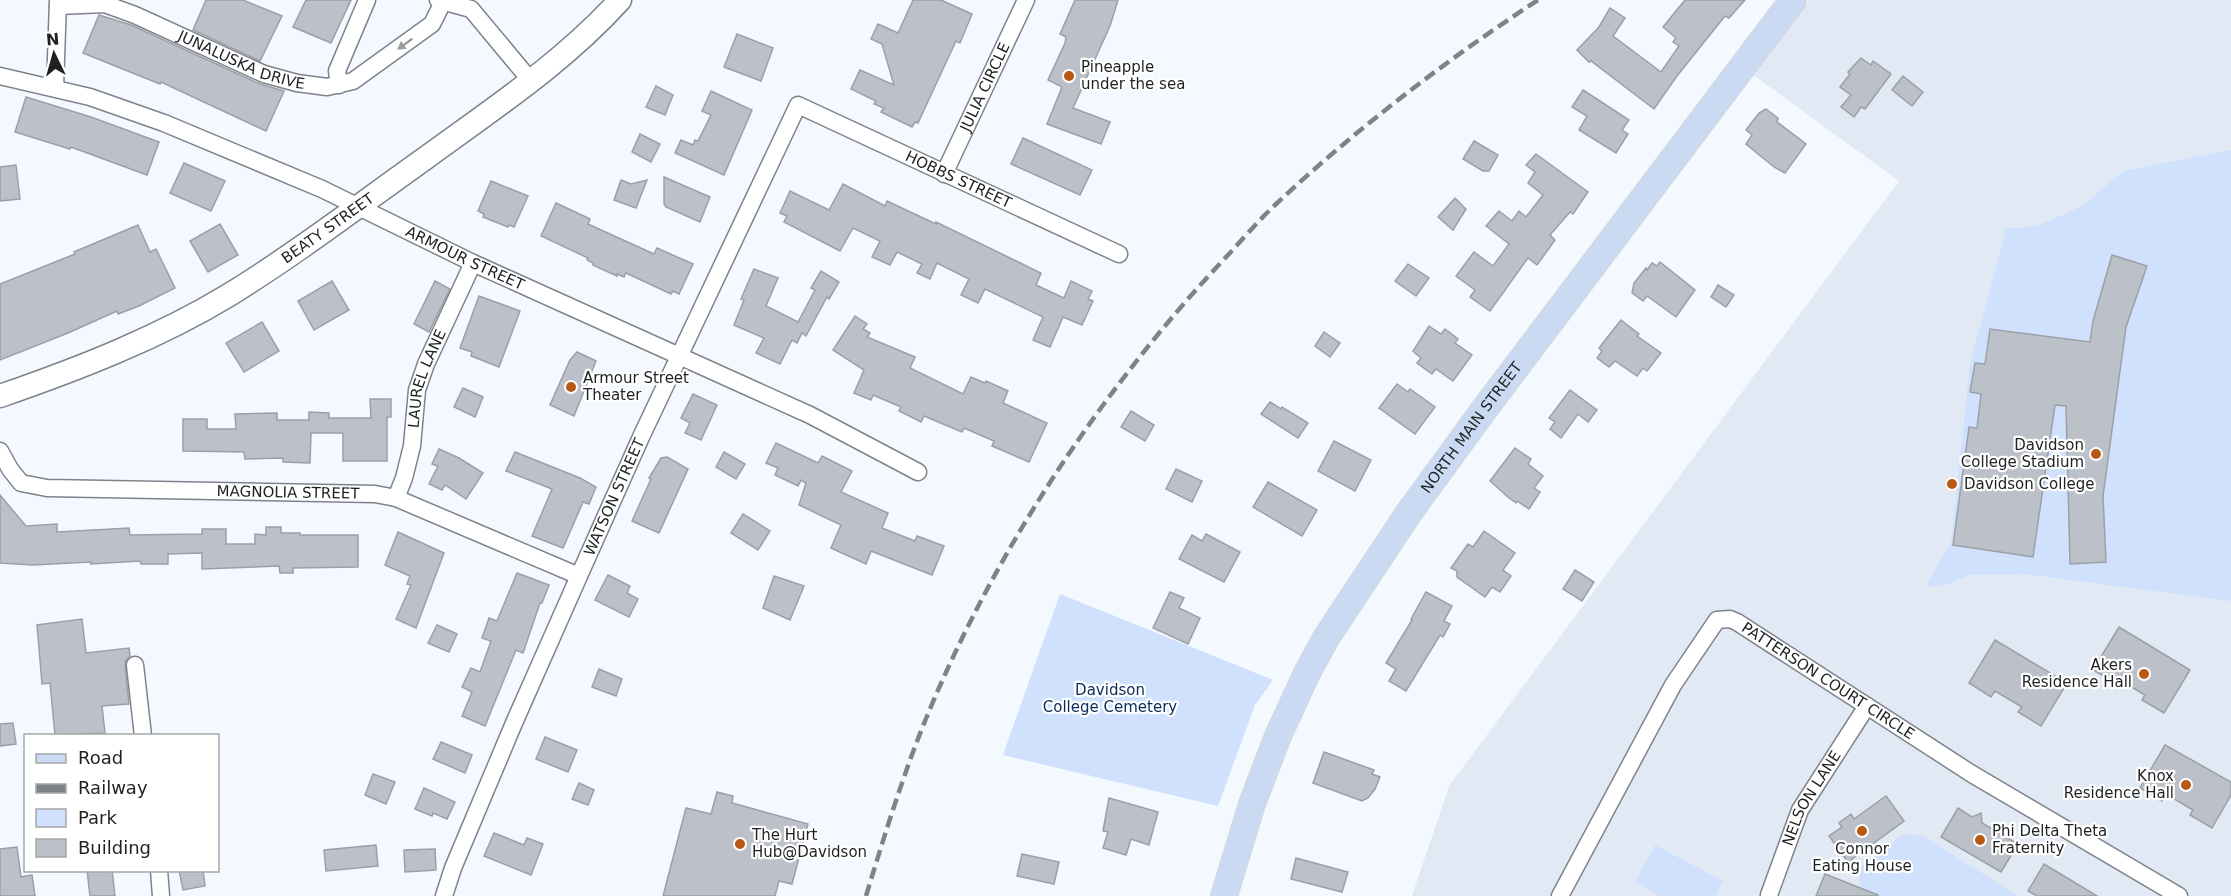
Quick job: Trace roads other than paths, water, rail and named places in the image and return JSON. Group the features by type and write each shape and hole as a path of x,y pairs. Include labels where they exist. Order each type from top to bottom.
{"main road":[{"name":"NORTH MAIN STREET","path":"1224,896 1252,804 1278,736 1326,638 1408,514 1483,411 1793,0"}],"street":[{"path":"367,0 337,71 339,85 353,81 432,24 440,1 476,4 531,81"},
{"name":"BEATY STREET","path":"0,396 135,343 194,314 289,257 570,51 620,0"},
{"name":"JULIA CIRCLE","path":"944,174 1026,0"},
{"path":"54,88 58,3"},
{"name":"JUNALUSKA DRIVE","path":"58,3 137,7 264,74 317,86 339,85"},
{"name":"ARMOUR STREET","path":"0,76 90,97 164,123 258,161 358,206 473,263 810,415 918,472"},
{"name":"HOBBS STREET","path":"798,105 1119,254"},
{"name":"WATSON STREET","path":"444,896 453,868 509,734 579,576 798,105"},
{"name":"LAUREL LANE","path":"396,498 412,446 417,390 426,364 473,263"},
{"name":"MAGNOLIA STREET","path":"0,451 21,483 47,488 375,494 396,498 579,576"},
{"name":"PATTERSON COURT CIRCLE","path":"1560,896 1673,685 1716,620 1730,619 1972,774 2180,896"},
{"path":"135,665 143,734"},
{"name":"NELSON LANE","path":"1769,895 1800,810 1867,706"},
{"path":"159,872 162,896"}],"railway":[{"path":"866,896 909,764 953,658 1018,534 1095,416 1182,306 1275,205 1337,149 1402,97 1469,47 1538,0"}],"place":[{"name":"Pineapple under the sea","path":"1069,76"},
{"name":"Armour Street Theater","path":"571,387"},
{"name":"Davidson College Stadium","path":"2096,454"},
{"name":"Davidson College","path":"1952,484"},
{"name":"Akers Residence Hall","path":"2144,674"},
{"name":"Knox Residence Hall","path":"2186,785"},
{"name":"Connor Eating House","path":"1862,831"},
{"name":"Phi Delta Theta Fraternity","path":"1980,840"},
{"name":"The Hurt Hub@Davidson","path":"740,844"}],"park label":[{"name":"Davidson College Cemetery","path":"1110,698"}]}
